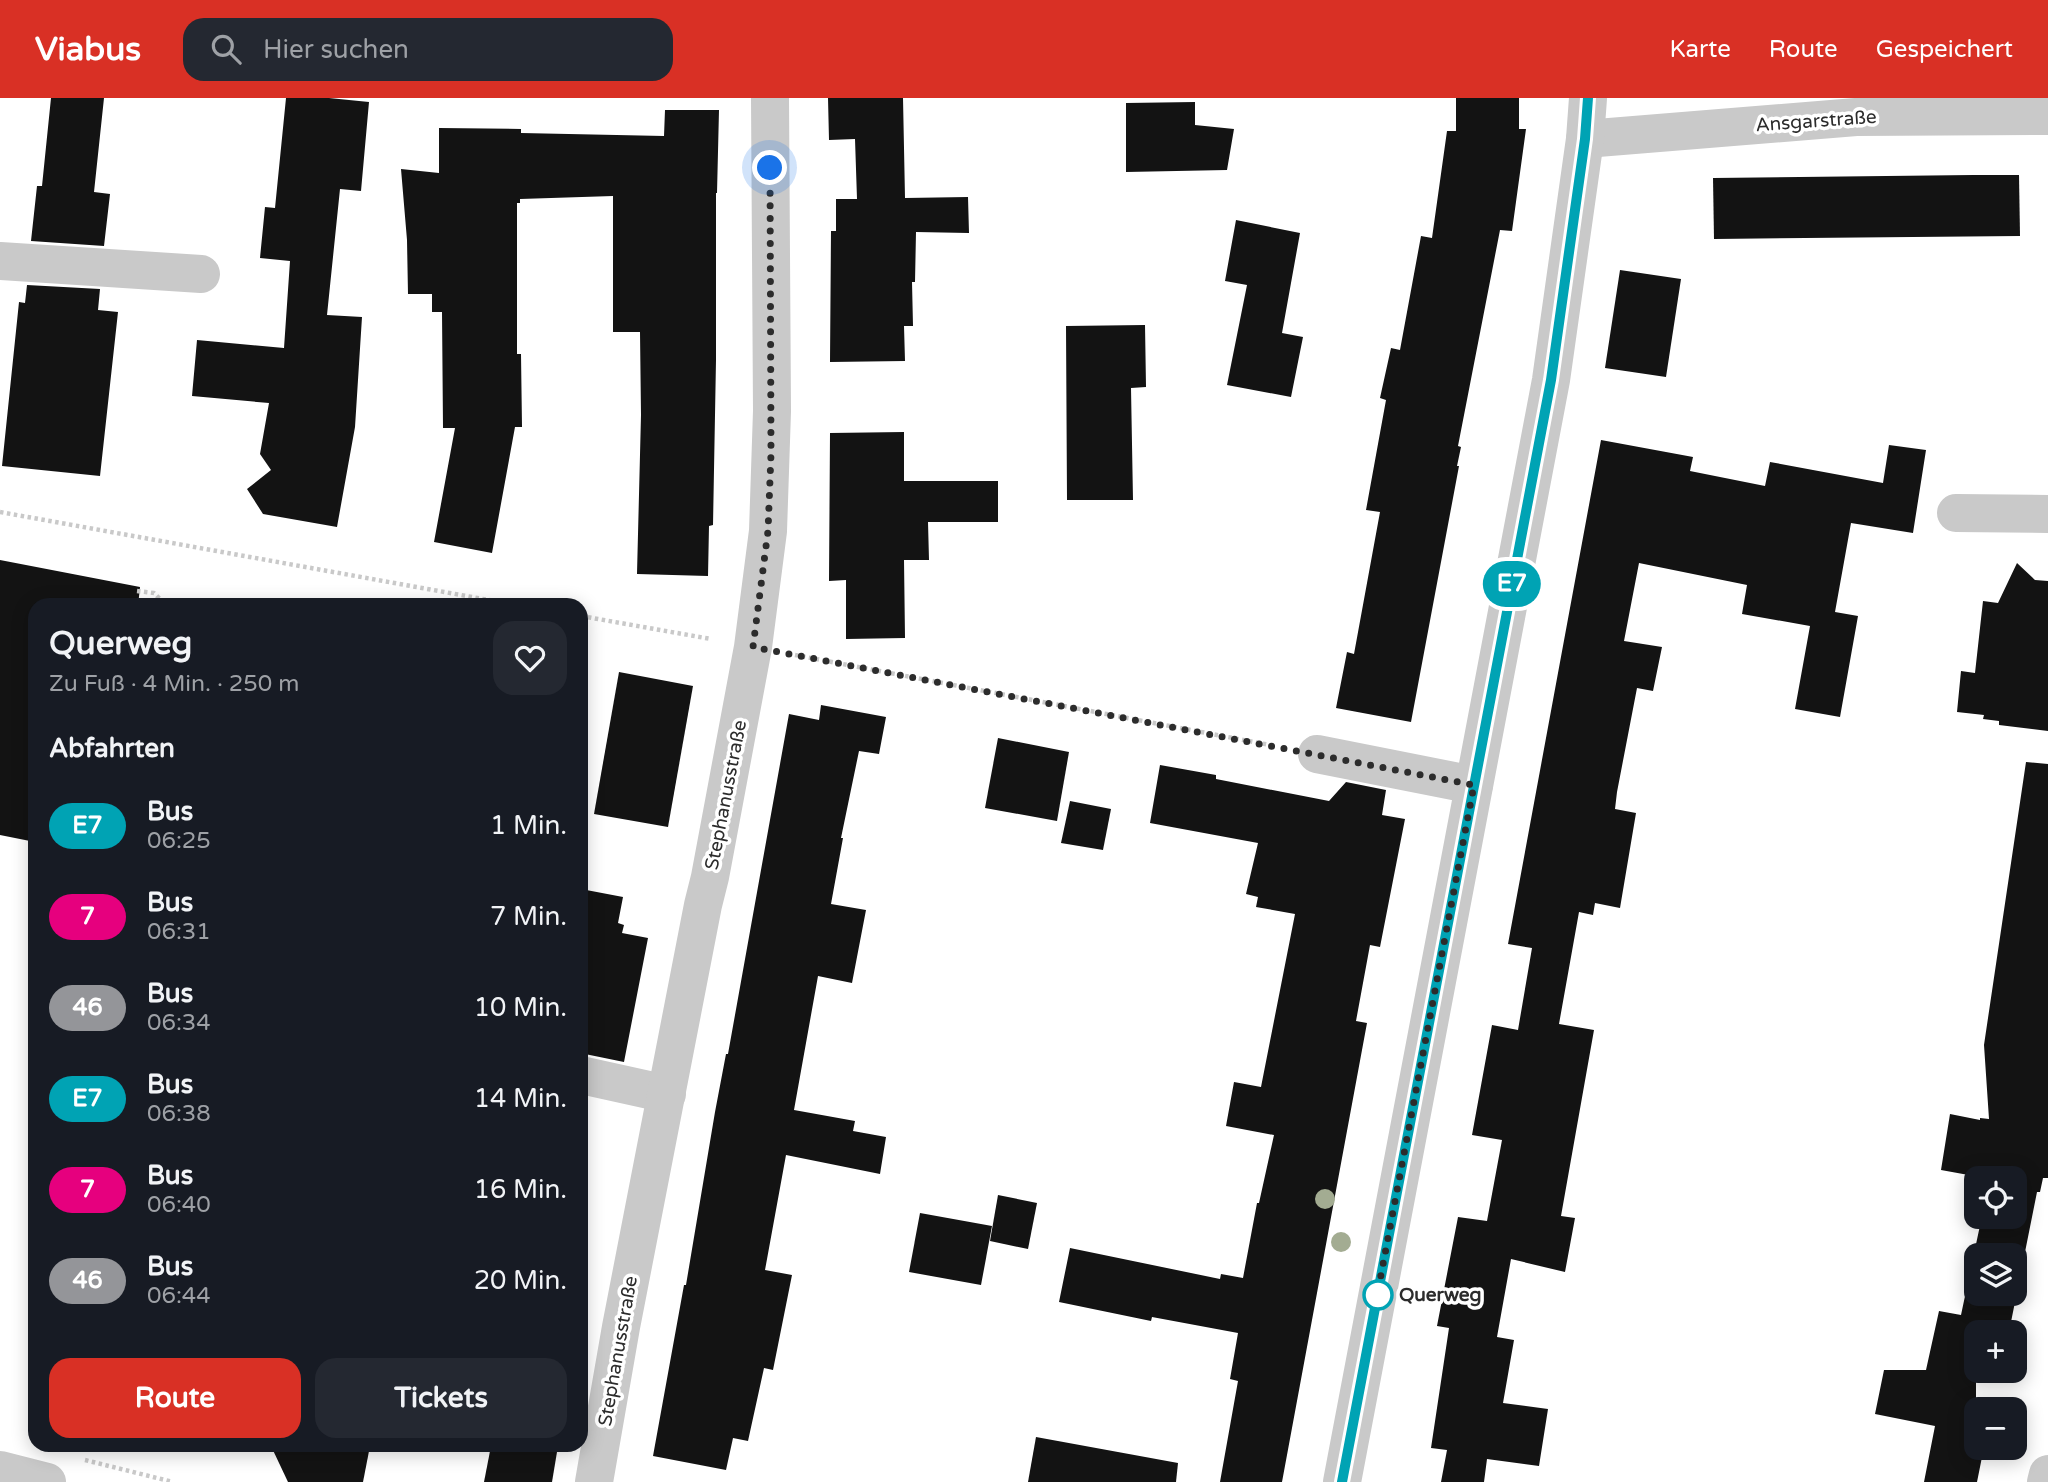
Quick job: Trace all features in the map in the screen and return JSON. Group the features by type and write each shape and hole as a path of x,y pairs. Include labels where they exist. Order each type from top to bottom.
{"street":[{"name":"Stephanusstraße","path":"594,1482 621,1327 753,647 768,531 771,441 770,98"},
{"path":"1342,1482 1551,380 1585,139 1588,98"},
{"name":"Ansgarstraße","path":"1585,139 1855,108 2048,116"},
{"path":"0,261 201,274"},
{"path":"1956,513 2048,514"},
{"path":"1317,754 1474,785"},
{"path":"588,1077 667,1094"},
{"path":"0,1470 47,1482"},
{"path":"2046,1482 2048,1474"}],"path":[{"path":"0,512 478,598"},
{"path":"136,591 155,593 160,598"},
{"path":"588,617 1317,754"}],"building":[{"path":"51,98 104,98 94,192 110,194 104,246 31,241 37,186 42,186"},
{"path":"286,98 369,102 361,191 340,189 327,315 362,317 355,427 337,527 263,514 247,489 271,470 260,454 269,403 192,396 197,340 284,348 290,261 260,258 265,207 275,208"},
{"path":"828,98 903,98 905,198 968,197 969,233 916,232 915,282 912,282 913,326 904,326 905,361 830,362 831,231 836,231 836,199 857,199 855,139 829,140"},
{"path":"1456,98 1519,98 1519,129 1526,129 1512,231 1500,230 1458,446 1461,447 1459,466 1411,722 1336,708 1347,652 1354,654 1380,512 1366,510 1386,400 1380,398 1391,348 1400,350 1421,236 1432,238 1447,131 1456,131"},
{"path":"1195,102 1195,125 1234,129 1227,170 1126,172 1126,103"},
{"path":"665,110 719,110 713,525 709,526 708,576 637,574 640,332 613,332 613,196 520,199 520,203 517,203 517,354 521,354 522,427 515,427 492,553 434,542 455,428 443,428 442,312 432,312 432,294 408,294 401,169 439,173 439,128 664,136"},
{"path":"2019,175 2020,236 1714,239 1713,178"},
{"path":"1236,220 1300,233 1282,333 1303,337 1291,397 1227,385 1247,285 1225,281"},
{"path":"1620,270 1681,279 1666,377 1605,368"},
{"path":"27,285 100,289 98,310 118,312 100,476 2,466 19,302 25,303"},
{"path":"1145,325 1146,387 1131,388 1133,500 1067,500 1066,326"},
{"path":"904,432 904,481 998,481 998,522 928,522 929,560 904,560 905,638 846,639 846,580 829,581 830,433"},
{"path":"1601,440 1693,457 1690,471 1765,486 1770,462 1883,483 1889,445 1926,450 1913,533 1851,523 1835,612 1858,616 1840,717 1795,709 1810,626 1742,614 1747,585 1639,563 1624,641 1662,647 1653,691 1637,688 1617,792 1615,809 1636,813 1620,908 1595,903 1593,915 1579,912 1559,1024 1594,1030 1561,1216 1575,1218 1565,1272 1511,1259 1497,1337 1514,1340 1503,1403 1548,1409 1539,1466 1487,1459 1484,1482 1441,1482 1447,1450 1431,1448 1449,1328 1437,1326 1458,1217 1487,1221 1502,1140 1472,1135 1492,1025 1518,1030 1532,948 1508,944"},
{"path":"0,560 140,587 139,598 28,598 28,841 0,835"},
{"path":"2017,563 2035,580 2048,581 2048,731 1999,725 1999,721 1983,719 1984,715 1957,712 1961,671 1975,673 1983,601 1998,603"},
{"path":"619,672 693,686 668,827 594,814"},
{"path":"821,705 886,717 879,754 859,751 831,904 866,910 852,983 818,976 794,1110 855,1121 853,1131 886,1137 880,1174 786,1155 765,1270 792,1275 773,1370 764,1368 748,1441 733,1438 726,1470 653,1456 789,714 819,720"},
{"path":"998,738 1069,752 1057,821 985,808"},
{"path":"2026,762 2048,764 2048,1178 2043,1178 2040,1192 2037,1192 2027,1243 1976,1243 1979,1229 2027,1229 2027,1166 1964,1166 1964,1174 1941,1170 1950,1114 1980,1120 1989,1119 1984,1045"},
{"path":"1160,765 1329,801 1346,782 1386,790 1382,815 1405,819 1380,947 1370,945 1356,1021 1367,1023 1282,1482 1220,1482 1238,1381 1230,1379 1238,1333 1152,1317 1151,1321 1059,1302 1070,1248 1220,1279 1221,1274 1243,1278 1257,1203 1274,1135 1226,1126 1234,1082 1261,1087 1295,914 1256,907 1258,897 1246,894 1258,843 1150,823"},
{"path":"1070,801 1111,809 1103,850 1061,843"},
{"path":"588,890 623,897 618,923 624,925 622,933 648,938 624,1062 588,1055"},
{"path":"998,1195 1037,1203 1028,1249 990,1241"},
{"path":"920,1213 992,1226 981,1285 909,1272"},
{"path":"1964,1301 1964,1306 2014,1306 2011,1320 1964,1320 1964,1383 1976,1383 1976,1397 1964,1397 1964,1460 1981,1460 1977,1482 1924,1482 1935,1426 1875,1414 1884,1370 1926,1370 1939,1311 1961,1315"},
{"path":"1036,1437 1178,1463 1176,1482 1028,1482"},
{"path":"274,1452 369,1452 363,1482 288,1482"},
{"path":"490,1452 557,1452 552,1482 484,1482"}],"bus line":[{"name":"E7","path":"1342,1482 1551,380 1585,139 1588,98"}],"place":[{"name":"Querweg","path":"1378,1295"}],"route":[{"path":"770,168 771,454 768,531 753,647 1474,785 1378,1295"}]}
